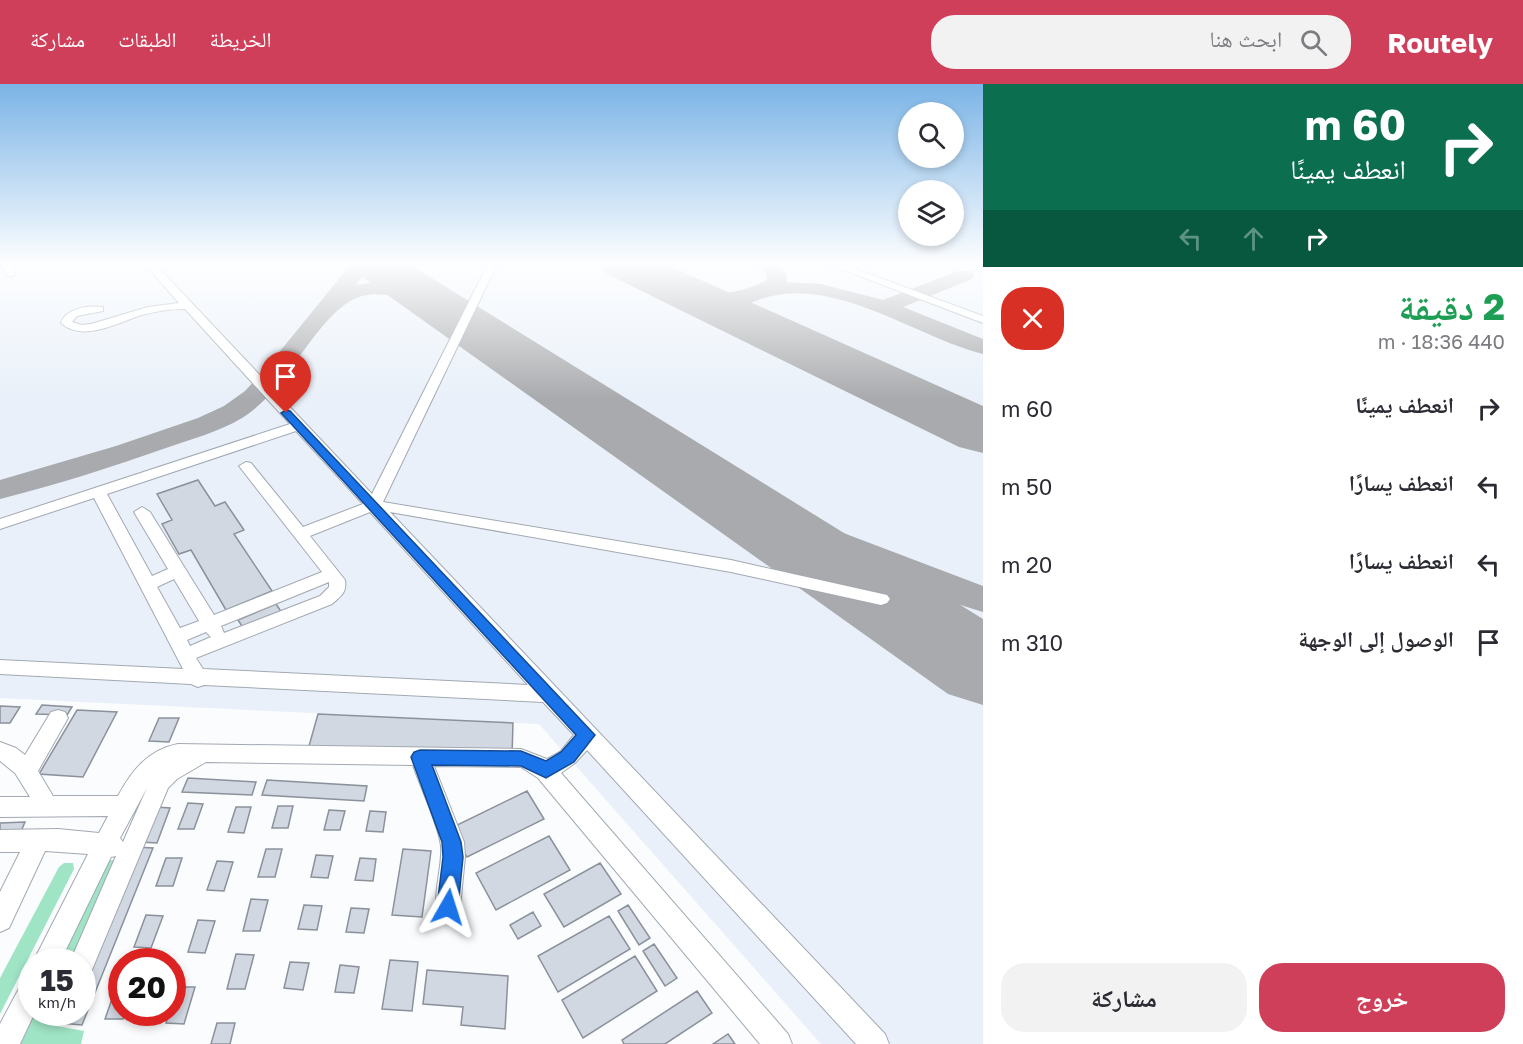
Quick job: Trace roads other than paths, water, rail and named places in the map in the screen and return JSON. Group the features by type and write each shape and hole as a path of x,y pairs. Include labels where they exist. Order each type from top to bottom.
{"lane":[{"path":"99,309 74,313 66,323 75,327 91,327 157,309"},
{"path":"191,309 875,1044"},
{"path":"374,505 471,309"},
{"path":"953,309 983,320"},
{"path":"0,524 298,426"},
{"path":"185,655 331,597 339,586 333,574 246,466"},
{"path":"98,491 198,679"},
{"path":"300,534 374,505 731,566 881,599"},
{"path":"122,536 146,519 176,572 220,641"},
{"path":"148,584 176,572"},
{"path":"176,637 333,574"},
{"path":"0,668 548,694"},
{"path":"26,772 58,718"},
{"path":"546,771 568,757 586,735"},
{"path":"0,751 14,757 47,807"},
{"path":"89,948 160,782 169,772 203,753"},
{"path":"53,948 139,780 156,761 167,754 521,758 534,762 546,771 778,1044"},
{"path":"420,757 452,842 453,857 448,907"},
{"path":"0,807 125,806"},
{"path":"0,919 38,840"},
{"path":"0,841 58,840 132,848"},
{"path":"5,1044 18,1018"}]}
